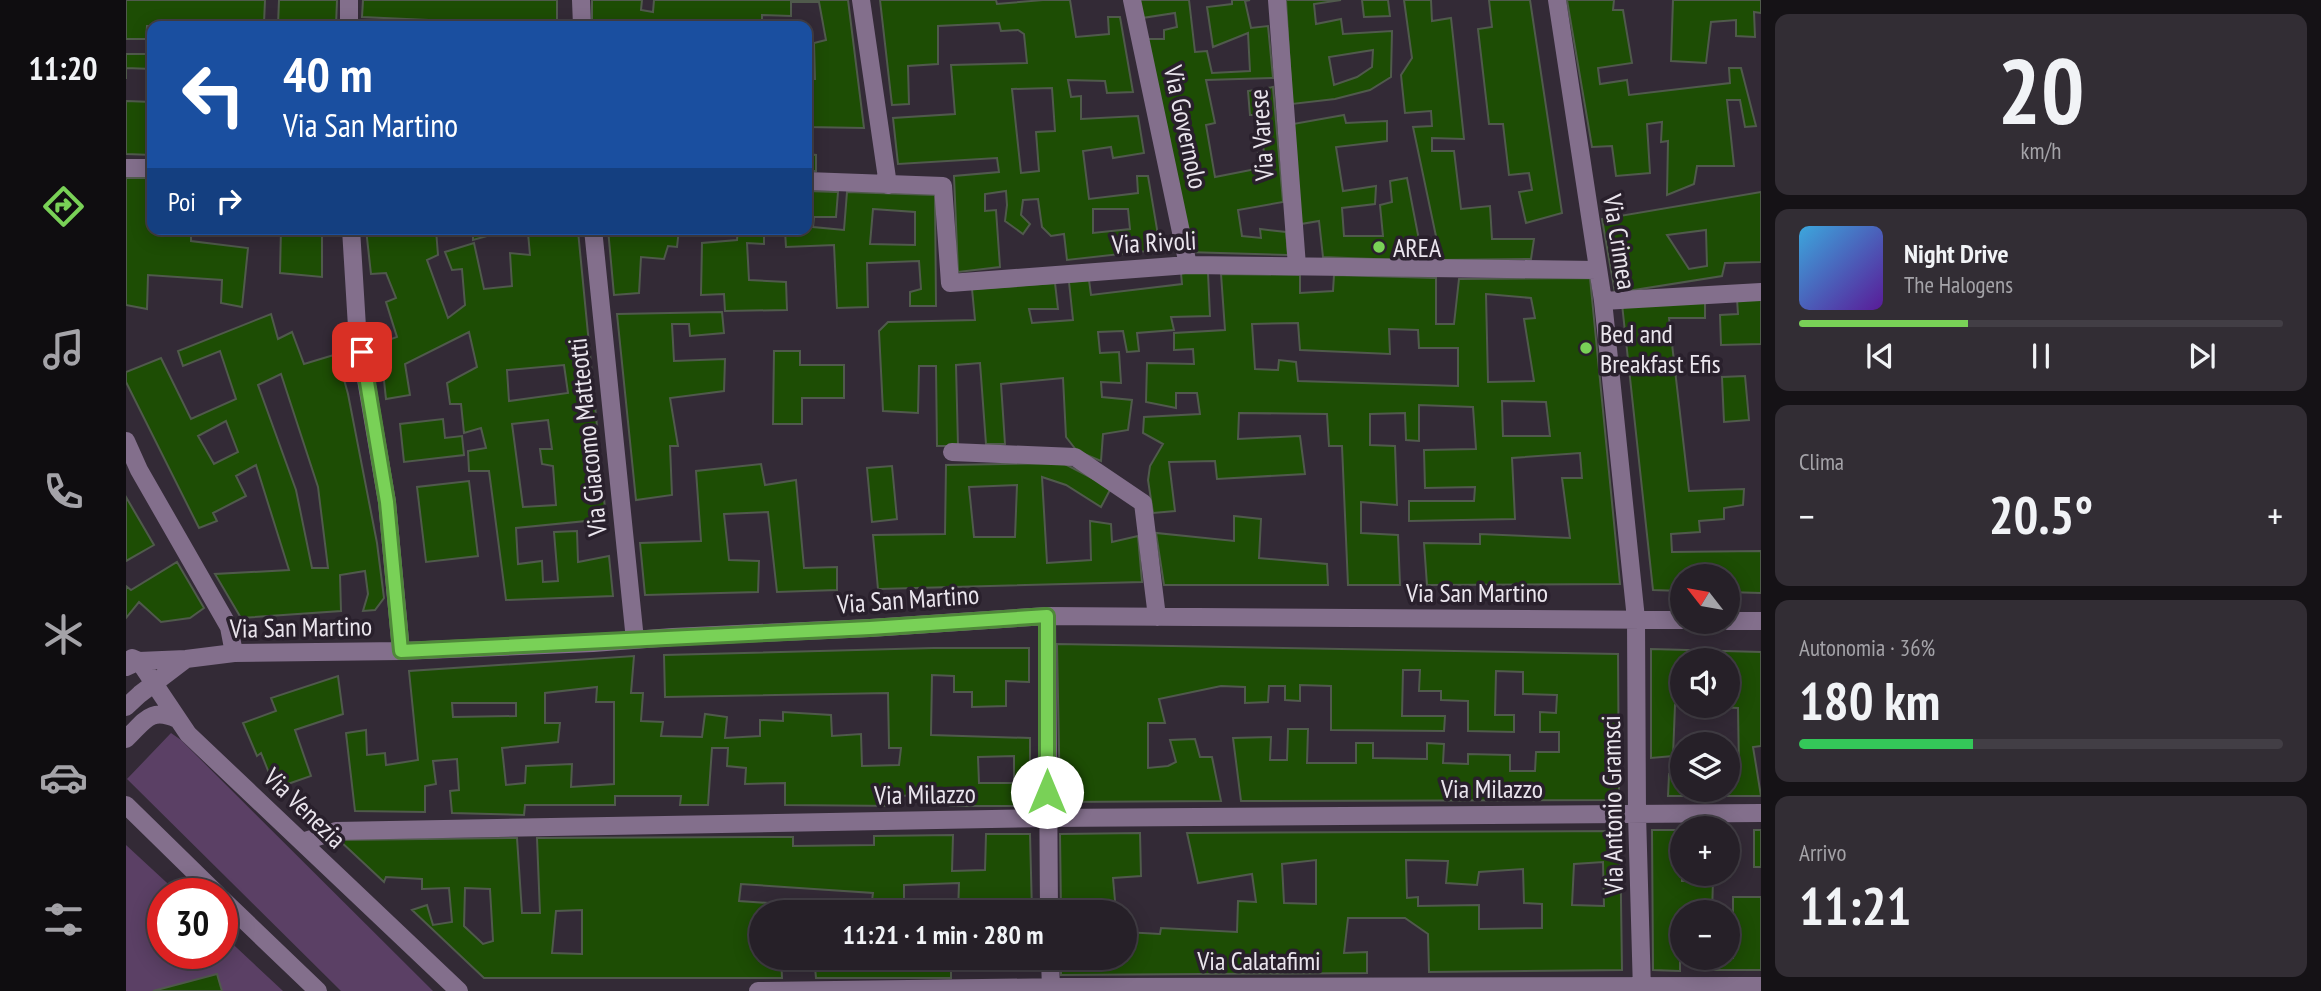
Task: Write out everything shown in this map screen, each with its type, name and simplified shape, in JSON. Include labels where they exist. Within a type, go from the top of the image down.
[{"type":"street","points":[[349,0],[349,21]]},
{"type":"street","points":[[580,0],[582,21]]},
{"type":"street","points":[[861,0],[888,185]]},
{"type":"street","name":"Via Governolo","points":[[1132,0],[1188,265]]},
{"type":"street","name":"Via Varese","points":[[1277,0],[1297,266]]},
{"type":"street","name":"Via Crimea","points":[[1557,0],[1603,301],[1636,619]]},
{"type":"street","points":[[126,169],[147,169]]},
{"type":"street","name":"Via Rivoli","points":[[812,181],[943,186],[950,283],[1188,265],[1597,270]]},
{"type":"street","points":[[351,235],[358,327],[387,502],[401,651]]},
{"type":"street","name":"Via Giacomo Matteotti","points":[[594,235],[635,640]]},
{"type":"street","points":[[1603,301],[1761,292]]},
{"type":"street","points":[[126,441],[139,470],[229,627],[234,653]]},
{"type":"street","points":[[952,452],[1075,457],[1143,503],[1157,617]]},
{"type":"street","points":[[1047,616],[1049,900]]},
{"type":"street","name":"Via San Martino","points":[[130,661],[186,659],[234,653],[401,651],[635,640],[1047,616],[1670,620]]},
{"type":"street","name":"Via Antonio Gramsci","points":[[1636,619],[1637,814],[1642,989]]},
{"type":"street","points":[[1740,621],[1761,621]]},
{"type":"street","points":[[126,707],[186,659]]},
{"type":"street","name":"Via Venezia","points":[[130,661],[147,688],[188,734],[459,991]]},
{"type":"street","points":[[126,739],[151,715],[163,713],[177,719]]},
{"type":"street","points":[[126,805],[201,878]]},
{"type":"street","name":"Via Milazzo","points":[[302,842],[336,831],[1047,818],[1761,813]]},
{"type":"street","points":[[238,914],[318,991]]},
{"type":"street","points":[[1050,970],[1051,989]]},
{"type":"street","name":"Via Calatafimi","points":[[758,991],[1642,989],[1761,986]]},
{"type":"shaded area","points":[[171,733],[433,991],[341,991],[238,889],[238,878],[227,878],[127,779]]},
{"type":"shaded area","points":[[126,845],[162,878],[147,878],[147,969],[238,969],[238,949],[283,991],[126,991]]},
{"type":"building","points":[[126,0],[265,0],[264,21],[147,21],[146,39],[126,39]]},
{"type":"building","points":[[279,0],[337,0],[336,21],[278,21]]},
{"type":"building","points":[[363,0],[557,0],[557,21],[428,21],[362,17]]},
{"type":"building","points":[[592,0],[642,0],[641,10],[653,12],[654,0],[848,0],[864,128],[812,127],[814,43],[826,40],[819,2],[791,2],[791,16],[762,15],[762,21],[592,21]]},
{"type":"building","points":[[880,0],[996,0],[997,4],[1070,0],[1076,37],[1109,34],[1108,17],[1120,17],[1133,92],[1107,93],[1105,81],[1068,80],[1071,97],[1081,96],[1081,119],[1138,116],[1144,153],[1113,158],[1111,147],[1083,151],[1089,199],[1138,193],[1137,176],[1148,176],[1158,235],[1156,250],[1067,260],[1064,234],[1051,236],[1042,227],[1038,199],[1023,200],[1021,215],[1030,224],[1023,234],[1005,221],[1006,191],[985,194],[985,211],[996,210],[1000,267],[958,272],[954,176],[999,172],[997,158],[898,164],[893,118],[955,114],[951,65],[1027,63],[1024,34],[1018,30],[1001,31],[999,23],[938,26],[938,64],[908,66],[909,104],[892,105]],"holes":[[[1052,88],[1055,131],[1036,132],[1039,171],[1021,173],[1012,89]],[[1093,209],[1128,209],[1130,229],[1093,233]]]},
{"type":"building","points":[[1138,0],[1189,0],[1195,52],[1207,51],[1212,73],[1250,71],[1248,33],[1213,47],[1207,7],[1232,4],[1232,0],[1250,0],[1245,1],[1251,28],[1268,26],[1273,78],[1206,80],[1215,123],[1206,125],[1215,177],[1261,168],[1258,153],[1264,152],[1258,115],[1250,115],[1248,91],[1273,87],[1283,202],[1238,210],[1242,236],[1261,238],[1260,229],[1286,232],[1288,255],[1186,252],[1146,39],[1164,39],[1164,30],[1177,27],[1175,13],[1142,18]]},
{"type":"building","points":[[1286,0],[1341,0],[1314,4],[1316,24],[1341,19],[1343,34],[1392,31],[1391,77],[1370,90],[1335,99],[1292,104]],"holes":[[[1373,50],[1372,67],[1357,77],[1334,85],[1329,57]]]},
{"type":"building","points":[[1362,0],[1388,0],[1390,16],[1364,17]]},
{"type":"building","points":[[1404,0],[1431,0],[1432,21],[1451,18],[1464,139],[1432,138],[1432,151],[1454,151],[1461,209],[1490,206],[1492,239],[1534,239],[1531,259],[1441,260],[1413,127],[1432,126],[1431,111],[1405,113],[1401,75],[1412,58]]},
{"type":"building","points":[[1489,0],[1530,0],[1562,213],[1526,223],[1519,192],[1532,190],[1529,173],[1509,175],[1503,124],[1489,124],[1478,29],[1492,27]]},
{"type":"building","points":[[1567,0],[1614,0],[1613,10],[1623,10],[1632,63],[1598,68],[1600,84],[1627,80],[1629,95],[1730,83],[1729,68],[1741,68],[1756,126],[1745,127],[1740,100],[1727,100],[1734,166],[1697,166],[1694,184],[1667,195],[1668,141],[1661,142],[1662,122],[1647,124],[1650,173],[1616,176],[1612,146],[1592,147]]},
{"type":"building","points":[[1673,0],[1761,0],[1761,13],[1754,12],[1755,37],[1736,36],[1736,20],[1711,22],[1706,63],[1671,61]]},
{"type":"building","points":[[126,54],[147,54],[147,69],[126,68]]},
{"type":"building","points":[[126,101],[147,102],[147,155],[126,154]]},
{"type":"building","points":[[1344,115],[1346,123],[1387,121],[1387,141],[1336,147],[1343,191],[1376,186],[1375,204],[1342,208],[1344,236],[1383,236],[1380,205],[1392,202],[1390,181],[1407,178],[1420,245],[1398,247],[1399,260],[1323,257],[1319,221],[1301,224],[1293,124]]},
{"type":"building","points":[[812,155],[816,155],[816,171],[812,171]]},
{"type":"building","points":[[126,178],[147,178],[147,235],[191,235],[191,241],[248,248],[242,307],[221,303],[222,280],[148,275],[147,309],[126,305]]},
{"type":"building","points":[[812,191],[838,192],[836,217],[814,217],[813,227],[844,230],[847,192],[935,195],[936,306],[910,306],[910,292],[921,289],[919,261],[867,263],[868,307],[837,308],[834,245],[786,247],[785,235],[812,235]],"holes":[[[873,209],[915,212],[915,245],[870,244]]]},
{"type":"building","points":[[1761,192],[1761,262],[1725,263],[1722,276],[1615,293],[1602,219]],"holes":[[[1706,230],[1707,266],[1689,269],[1667,235]]]},
{"type":"building","points":[[281,235],[322,235],[322,277],[280,273]]},
{"type":"building","points":[[367,235],[436,235],[438,255],[427,260],[448,318],[465,305],[462,269],[452,270],[445,252],[474,243],[484,289],[512,286],[510,253],[530,255],[528,235],[578,235],[606,519],[516,528],[518,564],[542,561],[543,582],[558,581],[554,532],[577,531],[578,562],[609,556],[613,596],[506,600],[489,471],[469,471],[468,451],[486,448],[481,428],[464,433],[461,404],[450,404],[447,383],[477,367],[469,332],[405,364],[410,395],[386,399],[380,343],[397,337],[386,302],[396,298],[386,273],[371,274]],"holes":[[[564,365],[568,393],[509,401],[507,370]],[[548,420],[552,449],[540,449],[542,464],[553,466],[556,505],[523,507],[512,424]]]},
{"type":"building","points":[[473,235],[491,235],[473,240]]},
{"type":"building","points":[[609,235],[678,235],[677,247],[668,246],[664,259],[641,257],[639,293],[614,295]]},
{"type":"building","points":[[737,235],[764,235],[764,244],[747,243],[749,280],[786,282],[787,310],[725,311],[724,294],[701,295],[702,243],[737,240]]},
{"type":"building","points":[[1181,273],[1208,273],[1210,316],[1171,317],[1174,330],[1137,333],[1139,351],[1127,352],[1123,331],[1098,332],[1100,353],[1119,352],[1121,383],[1101,382],[1102,397],[1132,400],[1128,430],[1103,434],[1101,461],[1077,451],[1066,437],[1063,378],[1001,384],[1005,444],[986,444],[980,363],[956,365],[958,446],[937,446],[936,366],[919,366],[918,413],[883,411],[879,331],[888,322],[975,320],[972,289],[1055,283],[1058,309],[1029,309],[1032,323],[1073,320],[1069,282],[1089,280],[1091,295],[1182,284]]},
{"type":"building","points":[[1221,274],[1300,275],[1300,293],[1333,291],[1334,275],[1436,278],[1436,324],[1454,324],[1459,279],[1590,278],[1620,584],[1427,585],[1424,543],[1480,544],[1480,534],[1570,538],[1562,478],[1582,478],[1580,453],[1512,458],[1515,519],[1409,521],[1409,501],[1474,501],[1475,487],[1425,488],[1424,450],[1476,449],[1473,407],[1419,405],[1419,441],[1406,440],[1405,413],[1370,414],[1370,445],[1395,446],[1397,505],[1361,502],[1361,533],[1398,535],[1400,585],[1348,585],[1342,446],[1329,446],[1327,414],[1239,413],[1238,439],[1300,436],[1305,474],[1217,479],[1215,461],[1169,462],[1175,511],[1153,513],[1148,480],[1150,466],[1163,444],[1143,433],[1144,417],[1200,414],[1197,393],[1176,393],[1176,408],[1146,402],[1147,363],[1194,364],[1193,349],[1174,350],[1174,333],[1225,330]],"holes":[[[1486,294],[1531,298],[1535,318],[1524,319],[1534,381],[1488,382]],[[1298,323],[1300,350],[1390,354],[1389,329],[1418,330],[1419,348],[1458,348],[1458,386],[1298,381],[1296,362],[1279,360],[1278,370],[1255,369],[1252,324]],[[1502,401],[1546,402],[1550,436],[1503,436]]]},
{"type":"building","points":[[1761,298],[1761,344],[1721,345],[1720,315],[1738,314],[1737,299]]},
{"type":"building","points":[[1705,300],[1705,318],[1669,318],[1689,491],[1744,489],[1743,505],[1724,508],[1724,519],[1699,521],[1700,532],[1671,534],[1672,552],[1761,551],[1761,593],[1740,592],[1740,564],[1670,564],[1670,591],[1653,590],[1622,304]]},
{"type":"building","points":[[722,312],[724,333],[690,336],[689,324],[672,324],[674,361],[725,359],[724,391],[670,398],[678,446],[670,446],[672,495],[636,500],[617,314]]},
{"type":"building","points":[[271,314],[278,339],[292,332],[304,364],[337,354],[348,394],[377,543],[384,598],[375,610],[363,611],[368,594],[365,571],[340,575],[341,611],[241,618],[215,574],[289,570],[256,465],[236,476],[246,496],[213,513],[217,521],[199,528],[126,382],[126,372],[161,358],[191,419],[236,399],[220,351],[183,366],[178,351]],"holes":[[[281,374],[318,487],[328,568],[312,568],[296,490],[258,385]],[[226,421],[238,452],[214,464],[198,436]]]},
{"type":"building","points":[[774,351],[800,351],[800,365],[844,365],[844,398],[802,398],[802,424],[773,424]]},
{"type":"building","points":[[1745,376],[1749,420],[1724,422],[1722,377]]},
{"type":"building","points":[[443,419],[445,438],[462,436],[464,455],[404,462],[400,424]]},
{"type":"building","points":[[1063,463],[1111,488],[1101,507],[1066,485],[1042,477],[1047,563],[1091,560],[1090,521],[1111,524],[1112,542],[1138,536],[1142,582],[878,589],[873,535],[945,534],[946,465]],"holes":[[[1017,485],[1015,537],[974,537],[969,487]]]},
{"type":"building","points":[[761,464],[765,485],[796,480],[804,568],[837,567],[837,590],[777,592],[768,512],[724,514],[729,560],[759,561],[758,592],[645,595],[640,543],[701,541],[696,471]]},
{"type":"building","points":[[892,466],[897,519],[872,522],[867,468]]},
{"type":"building","points":[[469,481],[478,556],[426,562],[417,487]]},
{"type":"building","points":[[126,497],[154,545],[126,561]]},
{"type":"building","points":[[1234,516],[1261,519],[1259,558],[1327,564],[1328,585],[1164,585],[1156,533],[1234,541]]},
{"type":"building","points":[[177,562],[204,608],[190,618],[161,622],[139,602],[126,618],[126,586],[131,590]]},
{"type":"building","points":[[1057,644],[1618,654],[1619,800],[1241,801],[1233,738],[1271,737],[1270,760],[1287,760],[1288,729],[1308,729],[1307,763],[1356,763],[1356,743],[1373,743],[1373,758],[1427,759],[1427,743],[1444,744],[1443,763],[1468,764],[1468,754],[1510,755],[1510,771],[1535,771],[1536,752],[1559,752],[1559,732],[1540,732],[1540,712],[1556,713],[1557,695],[1523,694],[1523,672],[1496,671],[1495,715],[1514,715],[1514,732],[1468,731],[1468,701],[1441,700],[1441,691],[1419,691],[1420,670],[1403,670],[1402,716],[1445,716],[1444,731],[1331,730],[1331,686],[1300,685],[1300,701],[1285,700],[1285,686],[1269,686],[1268,702],[1245,703],[1245,687],[1221,686],[1159,699],[1165,723],[1148,723],[1148,768],[1168,766],[1176,762],[1170,740],[1195,739],[1200,757],[1212,757],[1221,801],[1060,802]]},
{"type":"building","points":[[1029,648],[1029,682],[1006,681],[1006,706],[972,707],[972,692],[954,692],[954,676],[932,675],[931,735],[1030,738],[1030,806],[950,806],[951,793],[900,796],[899,806],[785,805],[785,783],[745,784],[746,768],[727,766],[728,748],[712,748],[708,805],[680,805],[681,796],[615,796],[615,805],[525,805],[524,815],[452,813],[450,791],[459,790],[457,759],[433,761],[436,784],[425,786],[425,812],[355,811],[346,733],[366,730],[367,755],[385,753],[386,765],[418,760],[409,671],[634,656],[631,693],[643,693],[641,721],[663,722],[661,736],[702,737],[705,714],[727,717],[725,738],[760,736],[760,720],[783,721],[783,712],[831,715],[832,736],[861,734],[862,766],[899,765],[901,748],[889,748],[888,693],[665,697],[664,655]],"holes":[[[597,687],[596,702],[614,702],[614,784],[571,787],[572,764],[526,766],[525,783],[506,785],[502,748],[558,742],[560,723],[545,723],[545,693]],[[452,703],[516,703],[516,716],[453,717]],[[1014,756],[1014,783],[979,783],[978,757]]]},
{"type":"building","points":[[1651,649],[1670,650],[1670,718],[1674,718],[1674,732],[1670,732],[1670,756],[1651,758]]},
{"type":"building","points":[[1740,651],[1761,652],[1761,746],[1753,747],[1761,796],[1740,796]]},
{"type":"building","points":[[338,676],[343,714],[295,730],[311,776],[282,786],[269,773],[261,753],[257,756],[243,723],[276,711],[271,698]]},
{"type":"building","points":[[1669,774],[1670,796],[1668,796]]},
{"type":"building","points":[[1652,830],[1670,830],[1670,886],[1713,886],[1712,900],[1670,900],[1670,970],[1680,971],[1653,970]]},
{"type":"building","points":[[1754,830],[1761,830],[1761,867],[1754,867]]},
{"type":"building","points":[[1620,831],[1622,970],[1429,972],[1428,934],[1405,918],[1348,918],[1344,953],[1367,952],[1367,973],[1061,975],[1061,970],[1137,970],[1137,933],[1160,934],[1161,928],[1237,932],[1238,901],[1256,902],[1252,874],[1198,883],[1187,833]],"holes":[[[1316,860],[1316,904],[1284,903],[1282,864]],[[1406,860],[1448,861],[1446,883],[1477,885],[1479,872],[1523,869],[1524,903],[1542,904],[1542,928],[1479,929],[1479,905],[1418,906],[1418,897],[1407,898]],[[1603,862],[1604,906],[1572,905],[1574,864]]]},
{"type":"building","points":[[1140,833],[1141,876],[1113,878],[1115,900],[1061,900],[1060,834]]},
{"type":"building","points":[[986,834],[1030,834],[1032,900],[958,900],[959,883],[904,885],[904,900],[872,900],[873,893],[741,884],[739,901],[749,902],[749,970],[782,970],[782,978],[484,978],[412,910],[427,905],[433,925],[452,922],[449,888],[422,889],[422,879],[386,877],[384,882],[339,840],[517,838],[522,913],[540,913],[537,838],[793,837],[793,846],[874,845],[874,836],[953,835],[952,871],[985,870]],"holes":[[[465,888],[490,889],[493,941],[483,944],[464,926]],[[582,910],[582,954],[552,953],[556,911]]]},
{"type":"building","points":[[1733,897],[1761,897],[1761,970],[1740,970],[1740,900],[1733,900]]},
{"type":"building","points":[[815,970],[951,970],[951,978],[816,978]]},
{"type":"building","points":[[217,974],[222,991],[153,991]]},
{"type":"place","name":"AREA","points":[[1379,247]]},
{"type":"place","name":"Bed and Breakfast Efis","points":[[1586,348]]},
{"type":"route","points":[[362,352],[387,502],[401,651],[870,628],[1047,616],[1047,792]]}]
